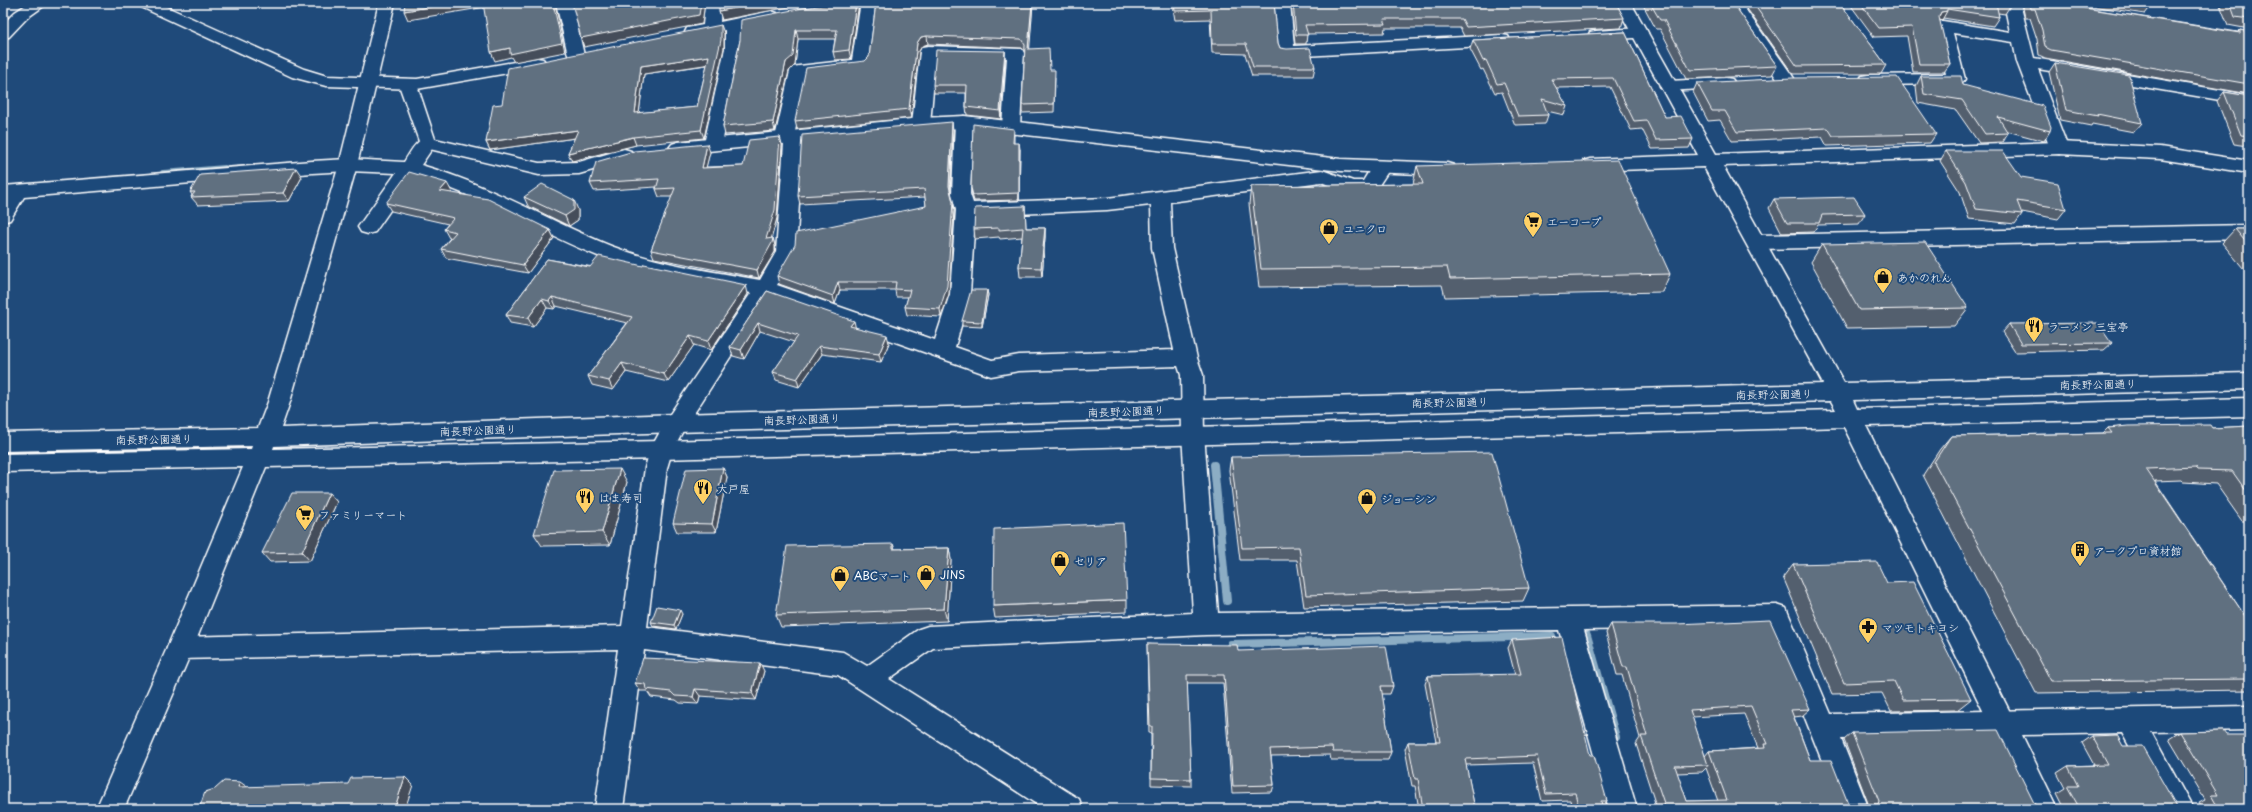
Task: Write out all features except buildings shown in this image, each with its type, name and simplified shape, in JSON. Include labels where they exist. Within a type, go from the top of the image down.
[{"type":"street","points":[[3,33],[21,15],[40,3]]},
{"type":"street","points":[[145,3],[298,73],[326,81],[408,85],[491,73],[570,56],[564,3]]},
{"type":"street","points":[[110,809],[180,648],[263,447],[279,402],[348,165],[367,82],[388,3]]},
{"type":"street","points":[[711,29],[713,3]]},
{"type":"street","points":[[812,9],[865,3]]},
{"type":"street","points":[[609,809],[656,468],[661,450],[676,423],[765,288],[786,252],[789,138],[799,71],[860,64],[869,3]]},
{"type":"street","points":[[1282,3],[1286,52],[1514,40]]},
{"type":"street","points":[[1623,3],[1838,392],[2044,809]]},
{"type":"street","points":[[1733,3],[1787,81]]},
{"type":"street","points":[[2012,3],[2018,38],[2059,148]]},
{"type":"street","points":[[681,34],[784,14]]},
{"type":"street","points":[[713,144],[733,48],[734,23]]},
{"type":"street","points":[[1849,80],[1891,73],[1956,79],[1943,26],[2018,38]]},
{"type":"street","points":[[1577,37],[1640,33]]},
{"type":"street","points":[[921,124],[928,52],[1016,53],[1011,126]]},
{"type":"street","points":[[2026,62],[2249,100]]},
{"type":"street","points":[[1669,86],[1740,83]]},
{"type":"street","points":[[408,85],[426,143]]},
{"type":"street","points":[[426,143],[539,169],[579,168],[651,150],[789,138],[921,124],[964,122],[1011,126],[1334,164],[1465,169]]},
{"type":"street","points":[[943,350],[960,294],[966,210],[961,194],[964,122]]},
{"type":"street","points":[[368,226],[426,143]]},
{"type":"street","points":[[1576,165],[2059,148],[2160,153],[2249,167]]},
{"type":"street","points":[[3,215],[11,191],[348,165],[408,168],[470,188],[605,251],[672,271],[765,288],[991,368],[1019,364],[1186,358]]},
{"type":"street","points":[[966,210],[1107,204],[1322,176],[1351,187],[1368,187],[1382,167]]},
{"type":"street","points":[[1160,198],[1162,248],[1186,358],[1192,376],[1193,434],[1206,624]]},
{"type":"street","points":[[1756,242],[2249,232]]},
{"type":"street","name":"南長野公園通り","points":[[3,463],[676,423],[2249,381]]},
{"type":"street","name":"南長野公園通り","points":[[3,442],[263,447],[661,450],[1193,434],[1850,419],[2249,407]]},
{"type":"street","points":[[868,680],[928,637],[1206,624],[1777,616],[1856,809]]},
{"type":"street","points":[[1569,620],[1622,809]]},
{"type":"street","points":[[180,648],[633,637],[843,664],[1069,809]]},
{"type":"street","points":[[1823,727],[2249,718]]},
{"type":"street","points":[[2130,721],[2179,809]]},
{"type":"waterway","points":[[163,173],[225,168]]},
{"type":"waterway","points":[[1214,465],[1227,601]]},
{"type":"waterway","points":[[1587,635],[1616,737]]},
{"type":"waterway","points":[[1231,644],[1552,636]]},
{"type":"place","name":"エーコープ","points":[[1533,238]]},
{"type":"place","name":"ユニクロ","points":[[1329,245]]},
{"type":"place","name":"あかのれん","points":[[1883,294]]},
{"type":"place","name":"ラーメン 三宝亭","points":[[2034,343]]},
{"type":"place","name":"大戸屋","points":[[703,505]]},
{"type":"place","name":"はま寿司","points":[[585,514]]},
{"type":"place","name":"ジョーシン","points":[[1367,515]]},
{"type":"place","name":"ファミリーマート","points":[[305,531]]},
{"type":"place","name":"アークプロ資材館","points":[[2080,567]]},
{"type":"place","name":"セリア","points":[[1060,577]]},
{"type":"place","name":"JINS","points":[[926,591]]},
{"type":"place","name":"ABCマート","points":[[840,592]]},
{"type":"place","name":"マツモトキヨシ","points":[[1868,644]]}]
